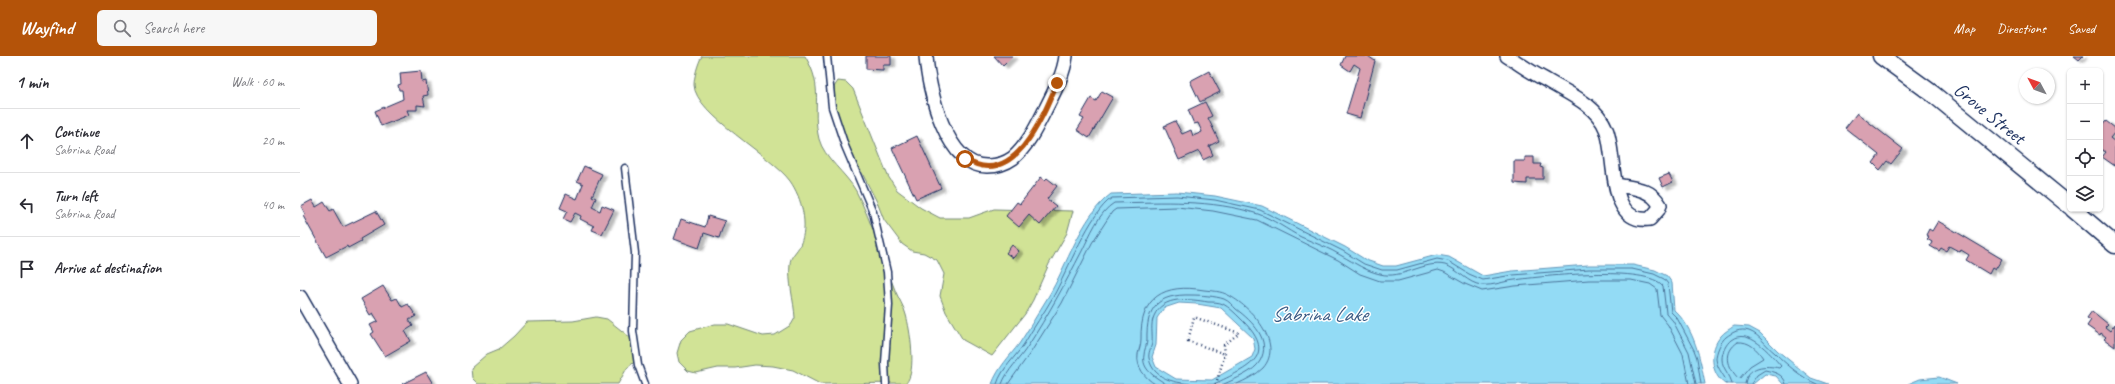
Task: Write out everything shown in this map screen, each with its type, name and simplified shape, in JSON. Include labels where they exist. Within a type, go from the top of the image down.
[{"type":"street","points":[[926,56],[933,92],[945,132],[955,148],[965,159],[984,167],[998,165],[1012,159],[1027,142],[1050,100],[1066,56]]},
{"type":"street","points":[[1507,56],[1582,101],[1596,113],[1607,129],[1616,185]]},
{"type":"street","name":"Grove Street","points":[[1881,56],[1954,111],[2067,204]]},
{"type":"street","points":[[2076,212],[2115,245]]},
{"type":"street","points":[[300,297],[350,384]]},
{"type":"lane","points":[[827,56],[832,107],[845,146],[873,212],[888,272],[889,305],[884,364],[886,384]]},
{"type":"lane","points":[[625,168],[635,253],[633,330],[638,365],[645,384]]},
{"type":"path","points":[[1216,384],[1225,354],[1224,345],[1239,333],[1194,317],[1188,341],[1225,354]]},
{"type":"green space","points":[[702,56],[805,56],[811,68],[816,88],[816,117],[819,139],[825,153],[852,184],[856,191],[877,240],[908,321],[912,360],[911,370],[906,383],[820,384],[793,370],[773,366],[755,365],[735,368],[718,368],[696,373],[688,371],[679,362],[677,353],[681,340],[690,331],[715,324],[728,324],[763,336],[775,335],[791,325],[795,318],[790,278],[790,261],[800,245],[804,229],[801,204],[790,181],[768,160],[720,122],[707,109],[698,96],[694,82],[696,70]]},
{"type":"green space","points":[[838,81],[846,82],[853,89],[888,176],[897,190],[921,208],[940,218],[969,218],[994,209],[1073,211],[1067,233],[1049,264],[1033,300],[1025,314],[992,356],[963,340],[946,312],[940,296],[944,274],[937,260],[924,253],[912,251],[902,244],[884,220],[877,202],[836,123],[834,87]]},
{"type":"green space","points":[[596,317],[607,319],[631,338],[638,359],[627,368],[618,384],[478,384],[472,378],[471,368],[487,354],[499,349],[527,322],[573,321]]},
{"type":"water","name":"Sabrina Lake","points":[[1177,192],[1215,196],[1262,206],[1345,247],[1366,260],[1383,266],[1396,266],[1437,255],[1449,257],[1483,276],[1512,271],[1588,265],[1633,265],[1655,270],[1667,276],[1672,283],[1674,310],[1687,326],[1692,335],[1699,355],[1705,384],[992,384],[994,378],[1019,344],[1048,297],[1075,242],[1091,215],[1100,203],[1111,194]],"holes":[[[1179,303],[1221,308],[1253,338],[1255,349],[1252,357],[1212,380],[1176,379],[1156,367],[1152,357],[1156,345],[1157,318],[1164,308]]]},
{"type":"water","points":[[1734,326],[1749,327],[1760,333],[1778,351],[1811,378],[1828,384],[1783,384],[1776,376],[1765,374],[1753,384],[1725,384],[1716,374],[1713,354],[1717,341],[1725,332]]},
{"type":"water","points":[[1939,377],[1957,384],[1908,384],[1920,379]]},
{"type":"building","points":[[866,56],[891,56],[891,65],[883,65],[883,70],[866,69]]},
{"type":"building","points":[[994,56],[1013,56],[1003,66]]},
{"type":"building","points":[[1345,56],[1368,56],[1375,61],[1360,118],[1346,114],[1360,68],[1354,64],[1350,71],[1341,65]]},
{"type":"building","points":[[2074,56],[2083,56],[2079,60]]},
{"type":"building","points":[[421,71],[422,82],[426,81],[428,95],[423,96],[425,106],[417,105],[417,110],[407,110],[409,115],[381,126],[375,111],[403,99],[402,90],[399,90],[398,85],[401,84],[400,73]]},
{"type":"building","points":[[1209,71],[1220,92],[1200,102],[1190,81]]},
{"type":"building","points":[[1102,91],[1113,97],[1089,138],[1077,130],[1084,119],[1080,117],[1091,98],[1096,101]]},
{"type":"building","points":[[1205,102],[1212,116],[1208,118],[1219,141],[1209,146],[1213,155],[1203,160],[1199,151],[1179,160],[1164,126],[1175,121],[1182,134],[1191,130],[1193,136],[1202,132],[1198,123],[1194,124],[1188,110]]},
{"type":"building","points":[[1857,113],[1903,149],[1891,164],[1887,161],[1880,170],[1873,163],[1879,155],[1845,128]]},
{"type":"building","points":[[2106,121],[2115,128],[2115,132],[2110,138],[2115,142],[2115,166],[2103,158],[2106,152],[2103,150],[2103,124]]},
{"type":"building","points":[[917,136],[941,188],[916,199],[892,148]]},
{"type":"building","points":[[1525,157],[1534,157],[1534,164],[1541,164],[1540,167],[1543,168],[1543,179],[1527,179],[1527,184],[1514,183],[1514,161],[1525,161]]},
{"type":"building","points":[[584,166],[602,174],[592,196],[596,198],[592,207],[600,211],[602,205],[614,210],[602,234],[592,230],[594,226],[580,219],[581,216],[575,213],[570,222],[563,219],[567,211],[560,208],[566,194],[577,199],[583,184],[577,181]]},
{"type":"building","points":[[1669,174],[1673,182],[1663,187],[1659,178]]},
{"type":"building","points":[[1041,177],[1045,180],[1047,178],[1057,186],[1047,199],[1056,206],[1040,225],[1029,215],[1019,227],[1006,216],[1017,202],[1020,204]]},
{"type":"building","points":[[312,200],[316,207],[324,202],[330,211],[333,209],[343,227],[376,211],[384,225],[360,239],[361,241],[348,248],[347,246],[326,257],[303,216],[305,214],[301,206]]},
{"type":"building","points":[[708,216],[725,221],[719,238],[704,233],[699,248],[674,239],[681,219],[705,227]]},
{"type":"building","points":[[1938,221],[2002,259],[1995,270],[1992,268],[1989,274],[1966,260],[1969,255],[1961,250],[1960,252],[1949,246],[1946,251],[1941,248],[1939,251],[1930,246],[1932,242],[1927,239],[1929,237],[1926,235],[1929,229],[1932,231]]},
{"type":"building","points":[[1012,245],[1019,251],[1013,258],[1006,253]]},
{"type":"building","points":[[383,286],[392,300],[397,298],[402,307],[408,304],[416,316],[409,320],[413,326],[405,331],[411,341],[385,356],[371,334],[374,332],[370,325],[378,321],[373,313],[370,315],[361,299]]},
{"type":"building","points":[[2092,311],[2108,324],[2105,327],[2110,331],[2115,324],[2115,347],[2104,339],[2106,337],[2101,333],[2100,335],[2087,326],[2091,320],[2087,318]]},
{"type":"building","points":[[426,372],[433,384],[402,384]]},
{"type":"route","points":[[965,159],[971,163],[984,167],[1004,163],[1012,159],[1027,142],[1038,124],[1057,83]]}]
